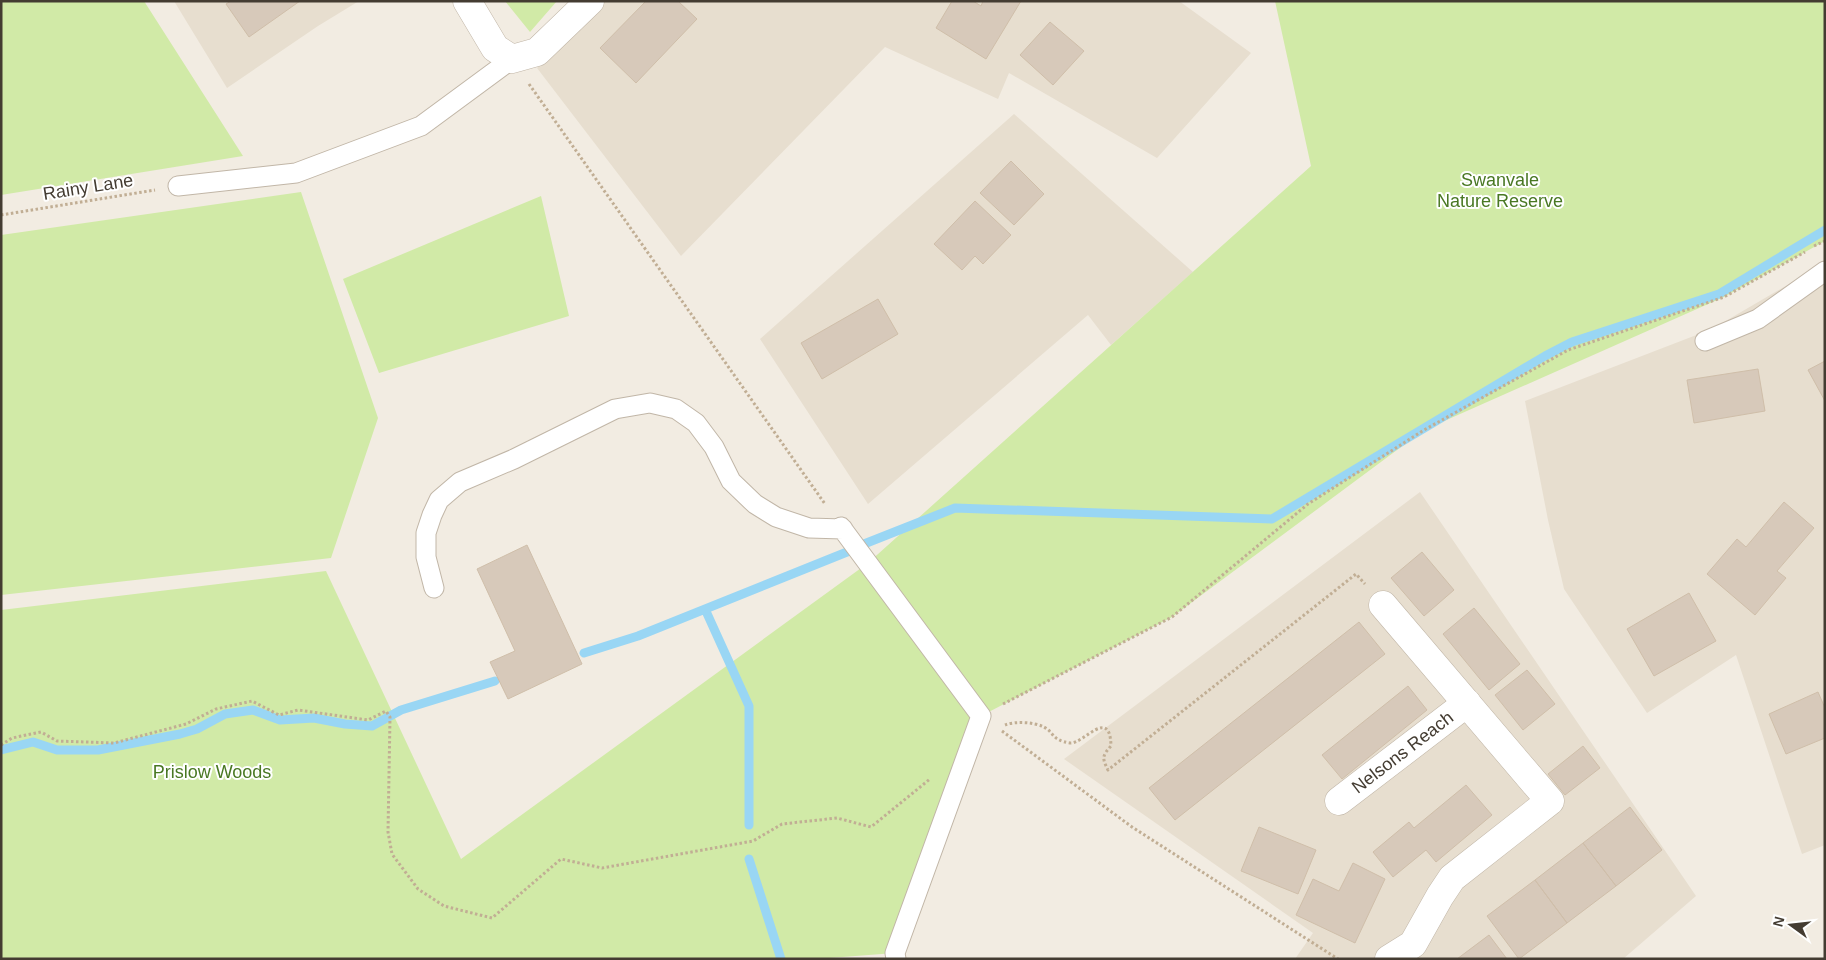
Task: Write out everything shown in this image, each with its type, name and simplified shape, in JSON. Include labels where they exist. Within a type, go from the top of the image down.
[{"type":"street","points":[[467,1],[495,48],[512,59],[537,52],[590,1]]},
{"type":"street","name":"Nelsons Reach","points":[[1384,605],[1550,801],[1452,878],[1413,944],[1389,959]]},
{"type":"street","name":"Nelsons Reach","points":[[1339,801],[1467,703]]},
{"type":"lane","points":[[178,186],[296,173],[422,126],[512,59]]},
{"type":"lane","points":[[1705,340],[1758,319],[1825,271]]},
{"type":"lane","points":[[434,588],[426,557],[426,533],[439,500],[460,482],[514,459],[615,409],[650,403],[676,410],[696,423],[714,448],[730,482],[755,504],[776,517],[809,528],[842,528],[981,716],[899,944],[896,959]]},
{"type":"path","points":[[512,59],[842,528]]},
{"type":"path","name":"Rainy Lane","points":[[1,215],[178,186]]},
{"type":"path","points":[[981,716],[1172,617],[1308,504],[1424,430],[1568,350],[1724,297],[1825,241]]},
{"type":"path","points":[[1338,959],[1132,827],[997,728],[1011,723],[1030,724],[1044,727],[1055,739],[1070,742],[1076,742],[1093,730],[1101,728],[1108,730],[1111,734],[1111,746],[1104,754],[1104,763],[1108,770],[1356,574]]},
{"type":"path","points":[[1,745],[12,738],[41,732],[57,741],[114,743],[186,724],[216,710],[252,701],[279,716],[298,710],[368,720],[386,711],[390,715],[388,832],[392,854],[418,889],[437,902],[444,906],[492,918],[561,859],[602,868],[752,841],[782,824],[837,818],[871,827],[932,777]]},
{"type":"shaded area","points":[[174,1],[359,1],[318,26],[227,88]]},
{"type":"shaded area","points":[[599,1],[1179,1],[1251,53],[1157,158],[1009,73],[998,99],[885,47],[681,256],[537,68]]},
{"type":"shaded area","points":[[1014,114],[1193,272],[1111,345],[1088,315],[868,504],[760,339]]},
{"type":"shaded area","points":[[1825,263],[1825,845],[1802,854],[1736,655],[1647,713],[1564,589],[1548,520],[1525,401],[1712,329]]},
{"type":"shaded area","points":[[1420,492],[1696,896],[1623,959],[1295,959],[1313,933],[1064,759]]},
{"type":"green space","points":[[1,1],[144,1],[243,156],[1,195]]},
{"type":"green space","points":[[505,1],[557,1],[530,32]]},
{"type":"green space","points":[[1275,1],[1825,1],[1825,241],[1724,297],[1424,430],[1172,617],[981,716],[895,953],[816,959],[1,959],[1,610],[326,571],[461,859],[868,563],[1311,166]]},
{"type":"green space","points":[[301,192],[378,418],[331,558],[1,595],[1,235]]},
{"type":"green space","points":[[541,196],[569,316],[379,373],[343,279]]},
{"type":"building","points":[[231,1],[300,1],[249,37],[226,4]]},
{"type":"building","points":[[646,1],[678,1],[697,19],[636,83],[600,48]]},
{"type":"building","points":[[952,1],[973,1],[981,6],[983,1],[1021,1],[986,59],[936,28]]},
{"type":"building","points":[[1050,22],[1084,51],[1053,85],[1020,55]]},
{"type":"building","points":[[1011,161],[1044,194],[1014,225],[980,193]]},
{"type":"building","points":[[975,201],[1011,235],[983,264],[975,256],[962,270],[934,244]]},
{"type":"building","points":[[878,299],[898,334],[822,379],[801,343]]},
{"type":"building","points":[[1825,361],[1825,401],[1808,370]]},
{"type":"building","points":[[1758,369],[1765,411],[1694,423],[1687,380]]},
{"type":"building","points":[[1784,502],[1814,528],[1777,571],[1786,578],[1755,615],[1707,574],[1737,539],[1746,547]]},
{"type":"building","points":[[527,545],[582,664],[508,699],[490,662],[515,651],[477,569]]},
{"type":"building","points":[[1422,552],[1454,590],[1424,616],[1391,578]]},
{"type":"building","points":[[1689,593],[1716,641],[1654,676],[1627,629]]},
{"type":"building","points":[[1474,608],[1520,664],[1489,690],[1443,634]]},
{"type":"building","points":[[1359,622],[1385,654],[1175,820],[1149,788]]},
{"type":"building","points":[[1527,670],[1555,704],[1523,730],[1495,695]]},
{"type":"building","points":[[1408,686],[1427,710],[1342,779],[1322,755]]},
{"type":"building","points":[[1818,692],[1825,708],[1825,738],[1786,754],[1769,714]]},
{"type":"building","points":[[1583,746],[1600,768],[1565,795],[1548,774]]},
{"type":"building","points":[[1466,785],[1492,815],[1436,862],[1426,850],[1393,877],[1373,852],[1409,822],[1414,828]]},
{"type":"building","points":[[1630,807],[1662,850],[1616,886],[1583,843]]},
{"type":"building","points":[[1259,827],[1316,850],[1298,894],[1241,871]]},
{"type":"building","points":[[1583,843],[1616,886],[1567,923],[1535,880]]},
{"type":"building","points":[[1353,863],[1385,879],[1355,943],[1296,915],[1313,879],[1339,891]]},
{"type":"building","points":[[1535,880],[1567,923],[1519,959],[1487,916]]},
{"type":"building","points":[[1489,935],[1507,959],[1457,959]]},
{"type":"waterway","points":[[864,544],[955,508],[1272,519],[1545,356],[1572,342],[1719,294],[1825,230]]},
{"type":"waterway","points":[[584,653],[638,636],[847,552]]},
{"type":"waterway","points":[[705,609],[749,706],[749,825]]},
{"type":"waterway","points":[[1,750],[33,742],[57,750],[98,750],[180,734],[197,729],[225,714],[253,710],[280,720],[314,718],[345,724],[372,726],[401,710],[495,681]]},
{"type":"waterway","points":[[749,859],[781,959]]},
{"type":"park label","name":"Swanvale Nature Reserve","points":[[1500,190]]},
{"type":"park label","name":"Prislow Woods","points":[[212,772]]}]
